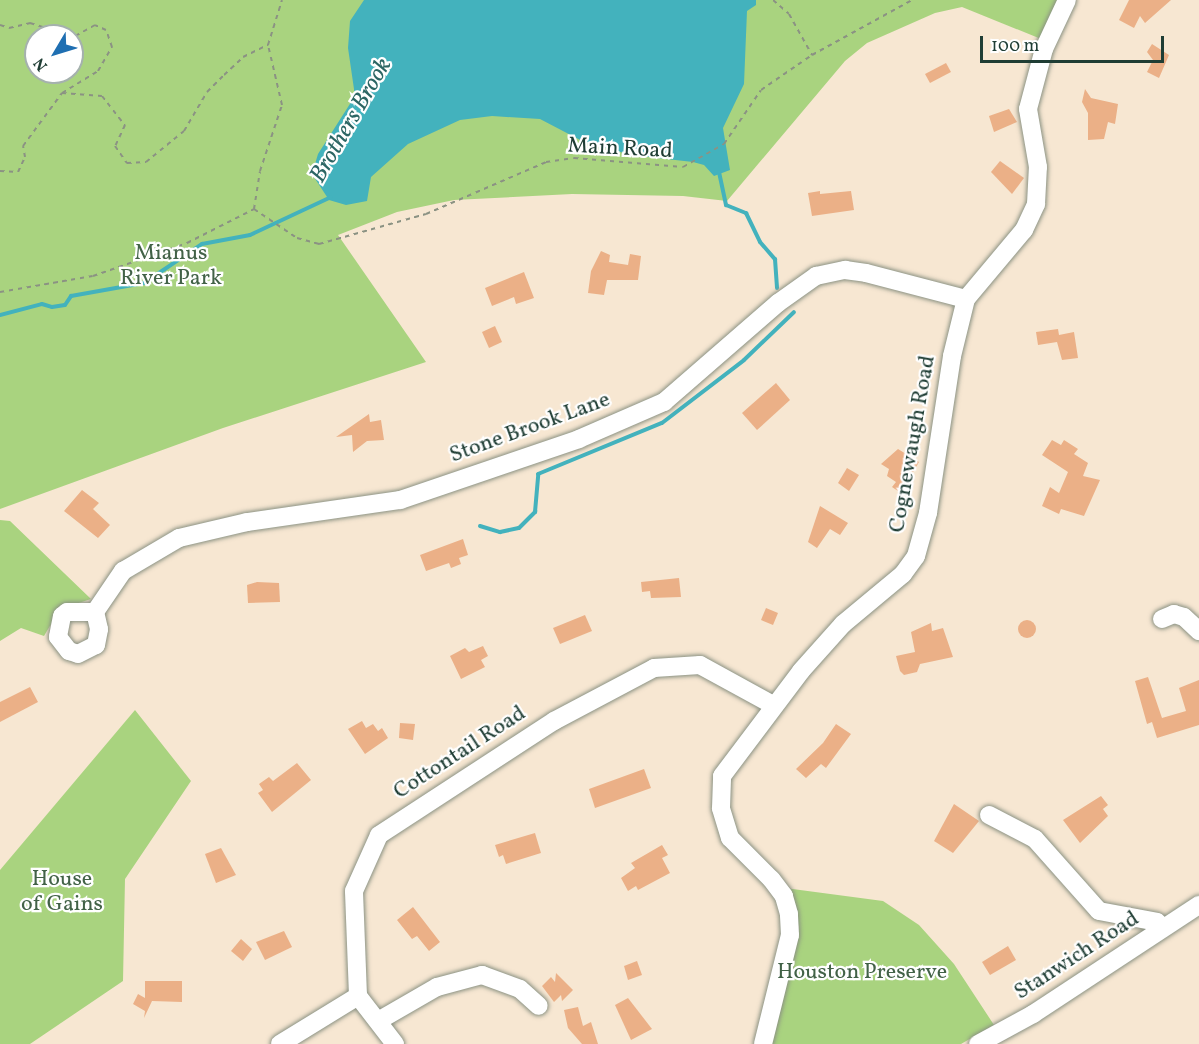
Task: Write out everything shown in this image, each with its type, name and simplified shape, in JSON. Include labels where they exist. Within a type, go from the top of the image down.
[{"type":"street","name":"Cognewaugh Road","points":[[764,1044],[790,935],[789,914],[784,896],[771,879],[730,838],[721,808],[722,776],[774,705],[843,624],[903,574],[916,556],[928,513],[952,356],[966,299],[1024,230],[1036,204],[1038,167],[1028,109],[1044,49],[1067,0]]},
{"type":"street","name":"Stone Brook Lane","points":[[95,612],[123,571],[179,538],[247,522],[400,500],[579,439],[664,402],[816,276],[844,270],[866,273],[966,299]]},
{"type":"street","points":[[1162,618],[1174,614],[1184,617],[1199,631]]},
{"type":"street","name":"Cottontail Road","points":[[358,996],[354,891],[379,835],[410,813],[554,720],[654,668],[700,665],[774,705]]},
{"type":"street","points":[[989,815],[1035,838],[1099,911],[1157,922],[1163,928]]},
{"type":"street","name":"Stanwich Road","points":[[978,1044],[1033,1014],[1199,905]]},
{"type":"street","points":[[378,1021],[437,987],[482,975],[520,989],[539,1006]]},
{"type":"street","points":[[280,1044],[358,996],[395,1044]]},
{"type":"path","points":[[0,292],[93,276],[187,243],[254,210],[260,171],[282,105],[268,45],[282,0]]},
{"type":"path","points":[[773,0],[789,14],[812,55]]},
{"type":"path","name":"Main Road","points":[[254,210],[297,238],[319,244],[426,214],[546,162],[585,158],[683,167],[724,144],[761,90],[812,55],[912,0]]},
{"type":"path","points":[[0,25],[9,28],[24,24]]},
{"type":"path","points":[[84,31],[95,25],[106,30],[112,47],[98,71],[84,80]]},
{"type":"path","points":[[62,93],[102,96],[126,125],[116,146],[127,163],[146,162],[184,131],[207,92],[224,75],[243,57],[268,45]]},
{"type":"path","points":[[0,171],[18,172],[25,157],[23,146],[62,93],[77,84]]},
{"type":"green space","name":"Mianus River Park","points":[[0,0],[1059,0],[1046,41],[962,7],[935,13],[867,43],[845,61],[727,201],[683,196],[572,194],[454,200],[397,212],[338,235],[426,362],[223,428],[0,509]]},
{"type":"green space","points":[[0,520],[10,521],[91,599],[60,609],[44,636],[21,628],[0,641]]},
{"type":"green space","name":"House of Gains","points":[[135,710],[191,781],[125,879],[123,981],[30,1044],[0,1044],[0,870]]},
{"type":"green space","name":"Houston Preserve","points":[[785,888],[883,901],[919,925],[954,964],[994,1025],[961,1044],[771,1044],[799,927]]},
{"type":"water","points":[[364,0],[756,0],[756,5],[747,11],[744,84],[723,128],[730,170],[714,176],[704,165],[693,162],[631,155],[584,142],[540,119],[492,116],[460,120],[408,144],[371,177],[367,201],[346,205],[329,200],[312,174],[318,154],[355,96],[348,48],[350,21]]},
{"type":"building","points":[[1129,0],[1171,0],[1145,23],[1140,16],[1134,28],[1119,20]]},
{"type":"building","points":[[1152,44],[1169,55],[1159,78],[1147,72],[1153,60],[1147,52]]},
{"type":"building","points":[[946,63],[951,72],[930,83],[925,74]]},
{"type":"building","points":[[1085,89],[1091,98],[1118,104],[1115,124],[1108,122],[1104,139],[1088,140],[1088,113],[1082,102]]},
{"type":"building","points":[[1009,109],[1017,122],[994,132],[989,116]]},
{"type":"building","points":[[1000,161],[1024,178],[1012,194],[991,172]]},
{"type":"building","points":[[820,191],[820,194],[851,191],[854,210],[812,216],[808,193]]},
{"type":"building","points":[[601,251],[610,255],[609,262],[628,265],[630,254],[641,256],[638,280],[607,280],[604,295],[588,293],[591,271]]},
{"type":"building","points":[[524,272],[534,298],[516,304],[514,297],[492,306],[485,288]]},
{"type":"building","points":[[495,326],[502,342],[489,348],[482,332]]},
{"type":"building","points":[[1058,329],[1059,335],[1074,332],[1078,358],[1062,360],[1057,342],[1038,345],[1036,332]]},
{"type":"building","points":[[776,383],[790,400],[757,430],[742,413]]},
{"type":"building","points":[[369,414],[370,422],[381,420],[384,440],[367,441],[353,452],[352,435],[336,437]]},
{"type":"building","points":[[1052,440],[1061,445],[1064,440],[1078,449],[1074,454],[1088,463],[1083,476],[1100,480],[1084,516],[1061,509],[1059,514],[1042,506],[1050,487],[1059,493],[1068,472],[1042,455]]},
{"type":"building","points":[[898,449],[919,462],[901,493],[892,487],[896,482],[887,476],[889,469],[881,464]]},
{"type":"building","points":[[847,468],[859,475],[849,491],[838,483]]},
{"type":"building","points":[[82,490],[99,503],[93,509],[110,525],[98,538],[64,511]]},
{"type":"building","points":[[820,506],[848,523],[840,535],[830,529],[817,548],[808,542]]},
{"type":"building","points":[[463,539],[468,555],[459,558],[461,564],[451,568],[449,563],[426,571],[420,555]]},
{"type":"building","points":[[679,578],[681,597],[651,598],[650,591],[642,592],[641,582]]},
{"type":"building","points":[[257,582],[279,583],[280,602],[248,603],[247,585]]},
{"type":"building","points":[[766,608],[778,613],[773,625],[761,620]]},
{"type":"building","points":[[585,615],[592,631],[560,644],[553,628]]},
{"type":"building","points":[[1027,620],[1033,623],[1036,629],[1033,635],[1027,638],[1021,635],[1018,629],[1021,623]]},
{"type":"building","points":[[931,623],[932,631],[943,628],[953,657],[920,664],[917,672],[904,675],[900,671],[896,656],[915,652],[911,632]]},
{"type":"building","points":[[483,646],[488,656],[481,660],[485,667],[461,679],[450,656],[465,648],[469,652]]},
{"type":"building","points":[[1148,677],[1162,718],[1186,711],[1179,688],[1199,680],[1199,725],[1157,738],[1152,722],[1147,724],[1135,681]]},
{"type":"building","points":[[30,687],[38,702],[0,722],[0,702]]},
{"type":"building","points":[[362,721],[366,728],[373,724],[378,731],[382,728],[388,738],[365,754],[348,729]]},
{"type":"building","points":[[400,723],[415,724],[413,740],[399,738]]},
{"type":"building","points":[[836,724],[851,734],[826,768],[821,764],[806,778],[796,769],[823,743]]},
{"type":"building","points":[[297,763],[311,780],[272,812],[258,793],[263,790],[259,784],[269,777],[273,781]]},
{"type":"building","points":[[644,769],[651,788],[595,808],[589,789]]},
{"type":"building","points":[[1101,796],[1108,805],[1103,809],[1108,816],[1080,843],[1063,820]]},
{"type":"building","points":[[954,804],[979,821],[953,853],[934,841]]},
{"type":"building","points":[[535,833],[541,853],[506,864],[503,855],[499,857],[495,845]]},
{"type":"building","points":[[662,845],[668,855],[662,858],[670,873],[638,890],[636,886],[628,891],[621,878],[635,868],[631,863]]},
{"type":"building","points":[[221,848],[236,875],[216,883],[205,854]]},
{"type":"building","points":[[413,907],[440,942],[429,951],[417,936],[412,939],[397,920]]},
{"type":"building","points":[[284,931],[292,947],[265,960],[256,942]]},
{"type":"building","points":[[241,939],[252,949],[243,961],[231,951]]},
{"type":"building","points":[[1008,946],[1016,960],[990,975],[982,962]]},
{"type":"building","points":[[637,961],[642,975],[628,980],[624,966]]},
{"type":"building","points":[[556,973],[573,990],[562,1001],[561,995],[554,1002],[542,986],[551,977],[555,982]]},
{"type":"building","points":[[145,981],[182,981],[182,1002],[152,1001],[144,1018],[145,1011],[133,1004],[138,994],[145,998]]},
{"type":"building","points":[[628,998],[652,1029],[631,1040],[615,1005]]},
{"type":"building","points":[[578,1007],[583,1026],[591,1022],[598,1044],[582,1044],[568,1028],[564,1010]]},
{"type":"waterway","points":[[719,172],[726,205],[746,213],[760,242],[775,259],[777,288]]},
{"type":"waterway","name":"Brothers Brook","points":[[0,315],[42,304],[52,307],[65,305],[71,296],[144,283],[202,244],[250,235],[331,197]]},
{"type":"waterway","points":[[480,526],[500,532],[519,528],[535,512],[538,474],[662,423],[744,360],[794,312]]}]
